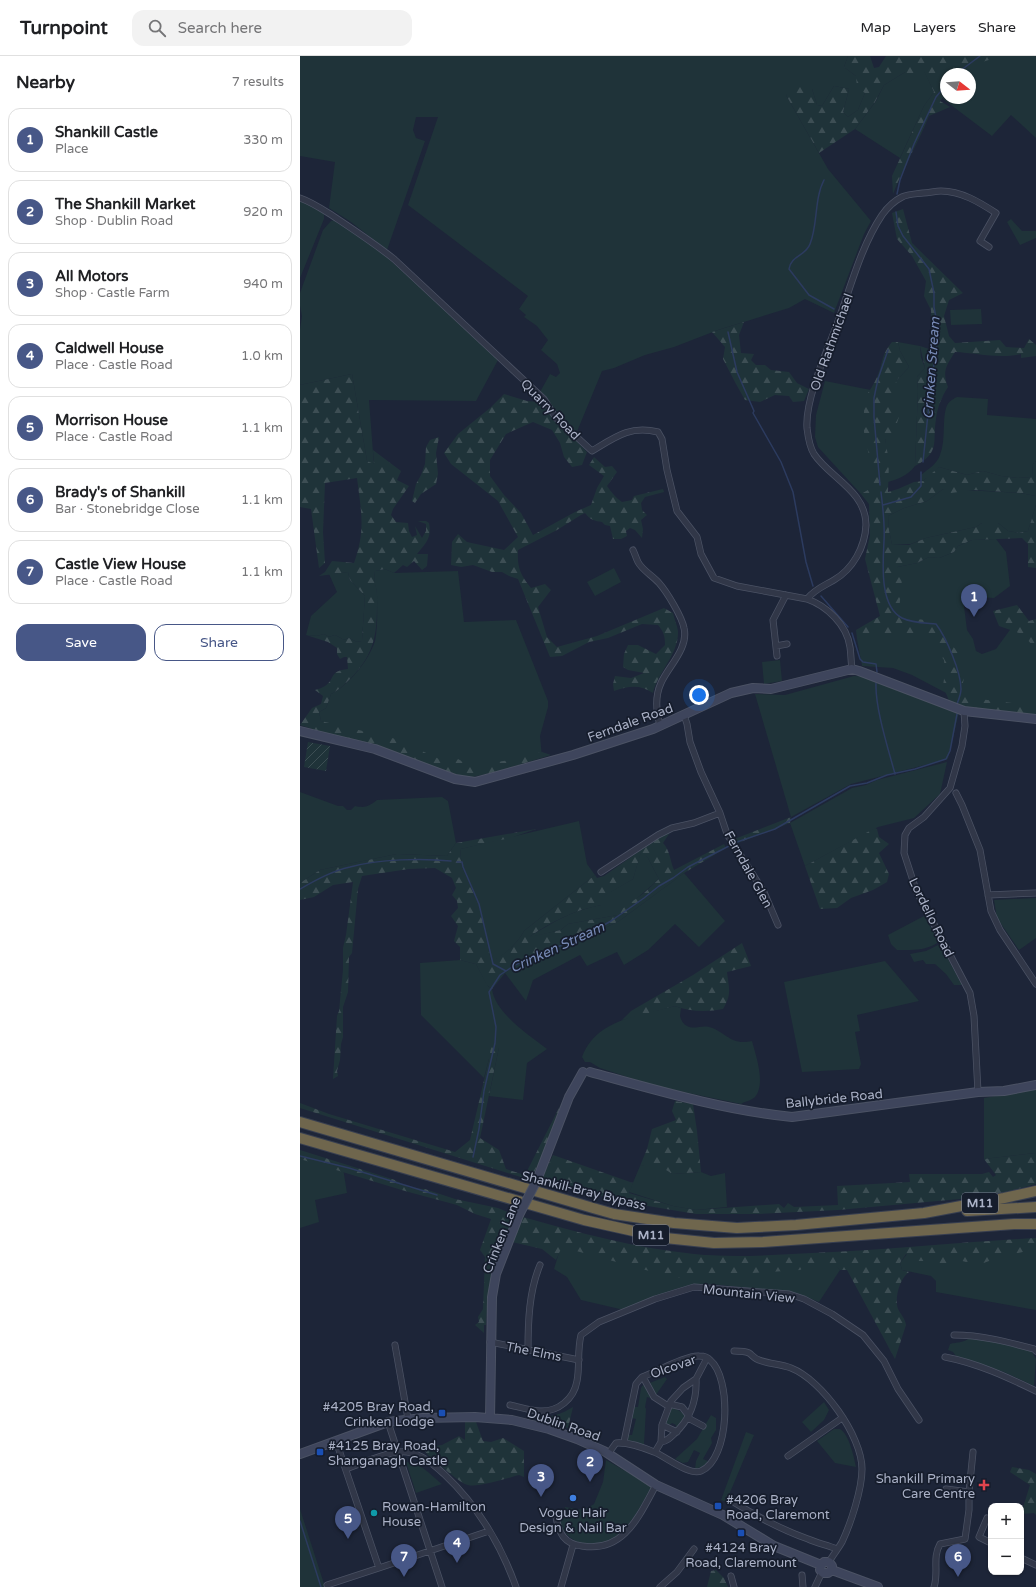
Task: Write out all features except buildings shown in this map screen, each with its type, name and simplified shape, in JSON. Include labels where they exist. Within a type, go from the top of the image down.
[{"type":"highway","name":"Shankill-Bray Bypass","points":[[300,1122],[614,1214],[656,1221],[696,1225],[744,1227],[796,1226],[924,1213],[1036,1191]]},
{"type":"highway","name":"Shankill-Bray Bypass","points":[[300,1138],[584,1220],[665,1238],[714,1243],[763,1242],[1036,1223]]},
{"type":"highway","points":[[924,1213],[1036,1207]]},
{"type":"street","name":"Old Rathmichael","points":[[808,599],[819,588],[834,581],[844,574],[853,563],[859,553],[866,525],[864,513],[852,491],[829,471],[813,452],[808,440],[807,413],[811,397],[850,289],[867,243],[875,227],[891,204],[903,197],[941,191],[963,195],[996,213],[980,241],[988,247]]},
{"type":"street","name":"Quarry Road","points":[[300,198],[323,209],[351,227],[394,259],[544,399],[556,418],[592,451],[612,437],[623,432],[646,429],[658,432],[662,439],[667,470],[678,511],[697,537],[701,554],[714,578],[737,586],[808,599],[827,608],[842,626],[850,645],[852,669]]},
{"type":"street","points":[[633,550],[638,563],[660,583],[679,613],[685,630],[682,646],[675,661],[660,684],[657,700],[657,713],[660,725]]},
{"type":"street","points":[[777,656],[773,620],[786,595]]},
{"type":"street","points":[[776,646],[787,644]]},
{"type":"street","points":[[852,669],[859,670],[964,711],[1036,719]]},
{"type":"street","name":"Ferndale Road","points":[[300,731],[375,749],[455,779],[475,782],[573,755],[653,728],[731,693],[753,688],[771,689],[852,669]]},
{"type":"street","name":"Lordello Road","points":[[964,711],[965,726],[962,746],[950,788],[924,817],[909,828],[905,834],[904,853],[916,890],[970,993],[974,1016],[978,1092]]},
{"type":"street","name":"Ferndale Glen","points":[[684,715],[690,742],[701,772],[720,813],[727,834],[764,892],[778,925]]},
{"type":"street","points":[[956,793],[980,850],[991,911],[1000,930],[1036,984]]},
{"type":"street","points":[[601,872],[658,835],[672,828],[694,823],[720,813]]},
{"type":"street","points":[[988,895],[1036,894]]},
{"type":"street","name":"Ballybride Road","points":[[587,1072],[696,1101],[770,1115],[792,1117],[978,1092],[1004,1091],[1036,1085]]},
{"type":"street","name":"Crinken Lane","points":[[490,1418],[490,1342],[492,1297],[496,1274],[519,1215],[537,1180],[569,1097],[587,1072]]},
{"type":"street","points":[[528,1350],[532,1296],[536,1274],[540,1265]]},
{"type":"street","name":"Mountain View","points":[[579,1360],[578,1347],[581,1335],[599,1322],[655,1299],[694,1287],[789,1294],[804,1299],[832,1314],[863,1335],[884,1361],[898,1389],[919,1420]]},
{"type":"street","points":[[954,1335],[968,1335],[1000,1340],[1034,1349],[1036,1351]]},
{"type":"street","name":"The Elms","points":[[490,1342],[579,1360]]},
{"type":"street","points":[[395,1344],[408,1419]]},
{"type":"street","points":[[734,1351],[745,1352],[758,1360],[791,1368],[802,1374],[816,1384],[830,1398],[852,1435],[862,1467],[858,1496],[843,1540],[837,1549],[830,1566]]},
{"type":"street","name":"Olcovar","points":[[698,1356],[707,1358],[716,1367],[723,1392],[723,1430],[718,1452],[712,1462],[696,1472],[672,1462],[655,1452],[624,1442],[636,1384],[643,1377],[693,1357],[698,1356]]},
{"type":"street","points":[[946,1357],[959,1359],[983,1367],[1036,1391]]},
{"type":"street","points":[[661,1442],[666,1441],[677,1432],[688,1417],[695,1394],[696,1379],[707,1358]]},
{"type":"street","points":[[510,1405],[540,1411],[553,1410],[562,1405],[571,1398],[577,1382],[579,1360]]},
{"type":"street","points":[[643,1377],[654,1397],[669,1405],[682,1407],[688,1417],[703,1426]]},
{"type":"street","points":[[655,1452],[661,1442],[662,1425],[669,1405],[685,1387],[696,1379]]},
{"type":"street","points":[[685,1387],[695,1394]]},
{"type":"street","name":"Dublin Road","points":[[300,1454],[388,1422],[408,1419],[453,1417],[490,1418],[512,1420],[536,1425],[577,1439],[608,1454],[656,1485],[723,1515],[774,1546],[822,1569]]},
{"type":"street","points":[[788,1456],[842,1418]]},
{"type":"street","points":[[388,1422],[442,1587]]},
{"type":"street","points":[[662,1425],[677,1432]]},
{"type":"street","points":[[336,1441],[379,1568]]},
{"type":"street","points":[[608,1454],[616,1443],[624,1442]]},
{"type":"street","points":[[346,1468],[398,1452],[412,1453],[434,1465],[466,1498],[489,1530],[510,1570],[516,1587]]},
{"type":"street","points":[[934,1587],[937,1578],[935,1563],[936,1550],[940,1544],[965,1538],[969,1510],[969,1492],[973,1452]]},
{"type":"street","points":[[556,1517],[559,1530],[573,1545],[594,1547],[610,1544],[626,1533],[637,1518],[656,1485]]},
{"type":"street","points":[[946,1488],[969,1492]]},
{"type":"street","points":[[735,1503],[773,1524],[808,1539],[837,1549]]},
{"type":"street","points":[[987,1518],[979,1537],[988,1542]]},
{"type":"street","points":[[327,1585],[431,1551],[489,1530]]},
{"type":"street","points":[[561,1587],[573,1545]]},
{"type":"street","points":[[660,1587],[677,1572],[694,1549]]},
{"type":"street","points":[[1024,1559],[1036,1565]]},
{"type":"street","points":[[815,1587],[824,1562],[878,1587]]},
{"type":"street","points":[[802,1575],[803,1587]]},
{"type":"street","points":[[731,1576],[734,1587]]},
{"type":"green space","points":[[300,56],[848,56],[844,67],[856,76],[865,93],[858,110],[848,117],[843,112],[849,89],[834,86],[822,106],[817,105],[812,89],[786,95],[828,169],[871,221],[864,234],[834,313],[805,299],[789,308],[718,330],[674,347],[645,355],[614,368],[602,371],[576,434],[540,392],[550,374],[556,377],[560,373],[557,364],[541,350],[548,340],[537,326],[524,317],[526,315],[519,309],[528,296],[408,205],[438,117],[416,117],[413,130],[416,138],[425,141],[387,250],[351,222],[329,208],[335,162],[300,156]]},
{"type":"green space","points":[[848,56],[870,56],[874,68],[879,67],[886,56],[1001,56],[966,68],[940,68],[940,104],[945,104],[950,107],[929,116],[893,194],[892,176],[924,106],[934,92],[924,71],[914,81],[905,72],[884,85],[875,102],[855,129],[819,153],[786,95],[804,82],[812,89],[817,105],[822,106],[834,86],[849,89],[843,112],[848,117],[858,110],[865,93],[857,88],[856,76],[844,67]]},
{"type":"green space","points":[[920,56],[1036,56],[1036,138],[1011,115],[992,136],[950,104],[976,104],[976,68],[940,68],[940,87]]},
{"type":"green space","points":[[924,70],[934,92],[924,106],[900,158],[855,129],[876,101],[884,85],[905,72]]},
{"type":"green space","points":[[300,201],[314,206],[324,213],[324,219],[300,278]]},
{"type":"green space","points":[[903,209],[912,243],[963,293],[949,300],[944,316],[949,336],[955,343],[1000,340],[1006,347],[1024,348],[1029,339],[1036,345],[1036,356],[1021,358],[1021,354],[996,356],[955,352],[949,361],[945,373],[948,387],[937,411],[934,446],[929,456],[915,466],[918,391],[917,377],[925,368],[920,346],[935,351],[932,341],[931,310],[924,296],[926,281],[912,256],[897,239],[892,213]]},
{"type":"green space","points":[[1011,219],[1022,231],[1036,231],[1036,238],[1020,245],[1007,222]]},
{"type":"green space","points":[[335,220],[372,244],[498,360],[476,401],[369,400],[374,465],[367,461],[352,374],[300,385],[300,329],[302,316],[300,293],[323,230],[331,221]]},
{"type":"green space","points":[[981,309],[982,324],[951,325],[950,310]]},
{"type":"green space","points":[[744,322],[739,335],[741,353],[754,354],[751,360],[756,365],[765,365],[771,370],[789,372],[797,383],[809,389],[804,401],[793,402],[789,396],[775,395],[760,402],[745,400],[723,359],[725,347],[712,332]]},
{"type":"green space","points":[[892,342],[898,342],[900,351],[909,367],[896,381],[898,393],[890,401],[899,417],[892,438],[885,439],[889,461],[888,492],[914,482],[923,481],[939,467],[967,475],[983,471],[1001,476],[1018,478],[1032,477],[1033,464],[1036,461],[1036,496],[1021,493],[974,490],[951,493],[943,489],[927,501],[904,508],[888,516],[892,545],[909,545],[926,538],[976,527],[982,523],[998,523],[1008,531],[1019,533],[1028,531],[1036,505],[1036,568],[1028,567],[1028,544],[1022,538],[972,540],[958,546],[954,552],[939,558],[929,557],[917,563],[897,567],[902,579],[899,611],[907,618],[935,621],[946,634],[946,640],[960,656],[958,670],[964,678],[962,687],[971,698],[1036,706],[1036,715],[968,709],[950,703],[943,686],[945,672],[944,660],[941,656],[938,643],[922,635],[904,636],[899,631],[889,635],[857,639],[856,630],[880,616],[865,559],[870,535],[869,504],[861,494],[873,487],[873,474],[864,435],[864,416],[866,397],[878,376],[885,352]]},
{"type":"green space","points":[[898,342],[920,346],[921,357],[925,368],[917,377],[918,391],[915,466],[903,476],[888,482],[885,438],[892,438],[890,401],[896,381],[909,367],[900,351]]},
{"type":"green space","points":[[352,374],[367,461],[374,464],[373,450],[401,471],[397,480],[409,486],[393,509],[391,515],[396,522],[408,523],[409,531],[412,537],[417,535],[415,526],[422,538],[426,531],[426,524],[418,521],[426,521],[429,523],[430,533],[426,543],[417,554],[428,554],[427,566],[422,570],[414,561],[407,567],[403,565],[394,573],[385,569],[375,571],[374,579],[377,596],[377,620],[374,640],[366,660],[350,679],[331,694],[326,708],[319,712],[321,721],[396,739],[450,764],[458,759],[470,766],[510,760],[542,752],[551,755],[499,771],[468,778],[300,725],[312,708],[321,704],[323,696],[315,690],[328,683],[335,673],[348,669],[347,657],[340,659],[337,654],[337,648],[328,642],[306,635],[317,636],[324,634],[329,637],[335,635],[344,640],[349,638],[357,642],[362,641],[365,596],[350,580],[348,572],[319,576],[325,572],[332,561],[354,563],[358,551],[362,520],[357,478],[325,483],[323,532],[325,563],[319,568],[311,509],[300,507],[300,385]]},
{"type":"green space","points":[[825,381],[871,390],[878,485],[861,494],[818,447],[815,437],[816,415]]},
{"type":"green space","points":[[504,394],[527,401],[539,402],[587,452],[582,465],[572,467],[564,457],[560,443],[552,430],[533,422],[506,434],[490,460],[490,476],[504,495],[521,513],[533,535],[591,505],[597,488],[604,476],[589,465],[594,457],[605,467],[612,466],[617,472],[607,486],[622,502],[632,500],[634,496],[663,489],[664,492],[645,497],[641,503],[642,510],[647,515],[641,520],[643,529],[642,538],[635,530],[630,528],[626,531],[627,536],[621,539],[613,539],[610,526],[593,520],[585,513],[557,530],[518,550],[520,570],[524,579],[531,588],[545,584],[551,590],[538,607],[547,637],[557,647],[597,636],[664,608],[673,613],[678,631],[675,647],[653,693],[639,687],[624,688],[614,691],[613,684],[615,676],[631,678],[644,673],[628,670],[623,667],[624,654],[628,645],[638,645],[656,654],[665,645],[664,635],[658,625],[642,624],[608,638],[589,642],[562,656],[550,657],[518,579],[502,572],[492,572],[473,565],[461,567],[451,565],[452,542],[458,534],[467,542],[504,550],[518,537],[498,501],[451,464],[444,453],[458,434],[490,408]]},
{"type":"green space","points":[[957,397],[988,399],[987,415],[1036,419],[1036,461],[1033,464],[1032,477],[1018,478],[1001,476],[983,471],[967,475],[939,467],[933,474],[921,482],[921,475],[935,464],[939,458],[943,443],[946,408],[950,401]]},
{"type":"green space","points":[[439,437],[436,453],[438,474],[436,484],[421,494],[415,503],[412,501],[416,484],[425,464],[426,447],[430,440]]},
{"type":"green space","points":[[943,489],[1021,493],[1036,496],[1036,505],[1028,531],[1019,533],[1008,531],[998,523],[982,523],[976,527],[926,538],[911,544],[892,545],[888,516],[904,508],[927,501]]},
{"type":"green space","points":[[996,539],[1006,552],[1010,586],[994,598],[975,597],[964,606],[967,630],[973,639],[976,651],[982,654],[996,649],[1012,627],[1036,641],[1036,711],[967,704],[912,675],[893,668],[862,666],[857,639],[898,624],[897,567],[917,563],[929,557],[939,558],[954,552],[958,546],[972,540]]},
{"type":"green space","points":[[614,568],[621,582],[595,596],[587,582]]},
{"type":"green space","points":[[385,569],[394,573],[458,571],[464,622],[516,620],[548,701],[548,707],[540,736],[542,757],[472,776],[321,721],[319,712],[326,708],[331,694],[345,685],[358,671],[368,656],[375,641],[377,624],[377,595],[374,575],[375,571]]},
{"type":"green space","points":[[348,572],[350,580],[365,596],[362,641],[357,642],[349,638],[344,640],[335,635],[329,637],[324,634],[317,636],[306,635],[311,616],[337,592],[329,574]]},
{"type":"green space","points":[[1017,605],[1029,621],[1036,619],[1036,649],[1022,634],[999,626],[993,611]]},
{"type":"green space","points":[[780,660],[782,681],[764,684],[762,662]]},
{"type":"green space","points":[[854,676],[869,677],[959,712],[948,759],[851,784],[791,817],[755,694],[785,695]]},
{"type":"green space","points":[[308,742],[330,746],[326,771],[304,767]]},
{"type":"green space","points":[[947,762],[940,794],[914,818],[878,827],[805,866],[790,823],[852,788]]},
{"type":"green space","points":[[300,792],[338,806],[343,806],[347,810],[351,810],[355,806],[366,806],[377,800],[442,797],[448,801],[456,843],[447,856],[397,854],[320,870],[300,883]]},
{"type":"green space","points":[[791,817],[790,823],[735,844],[732,840]]},
{"type":"green space","points":[[579,821],[587,864],[595,875],[524,931],[510,949],[491,962],[479,905],[462,867],[460,849]]},
{"type":"green space","points":[[875,828],[877,829],[879,837],[889,844],[879,853],[889,874],[887,882],[873,890],[851,898],[837,908],[820,909],[805,866]]},
{"type":"green space","points":[[536,829],[510,838],[460,849],[462,867],[479,905],[491,961],[510,949],[524,931],[595,875],[597,878],[604,876],[661,836],[671,831],[663,843],[669,852],[674,870],[724,844],[726,848],[684,873],[619,921],[576,942],[514,966],[505,973],[492,989],[487,985],[476,964],[460,960],[460,947],[454,941],[458,926],[451,916],[458,908],[457,901],[452,895],[456,888],[452,878],[435,868],[409,869],[362,876],[358,889],[352,953],[349,957],[348,992],[343,1007],[343,1037],[337,1071],[338,1076],[333,1079],[337,1016],[339,1011],[343,970],[343,948],[353,882],[333,885],[314,897],[300,900],[300,883],[320,870],[397,854],[447,856],[456,843]],"holes":[[[641,852],[648,858],[659,879],[644,893],[619,911],[618,915],[568,924],[561,930],[529,937],[564,917],[601,905],[602,897],[633,879]]]},
{"type":"green space","points":[[641,851],[648,858],[659,879],[618,915],[568,924],[561,930],[527,938],[571,914],[590,907],[601,905],[601,897],[633,879]]},
{"type":"green space","points":[[684,873],[725,921],[699,947],[675,924],[648,950],[624,965],[617,952],[587,966],[580,955],[533,980],[526,1001],[505,973],[514,966],[576,942],[619,921]]},
{"type":"green space","points":[[1036,898],[1036,938],[1019,950],[997,918],[994,900]]},
{"type":"green space","points":[[924,916],[938,940],[937,943],[923,949],[897,950],[891,944],[888,935]]},
{"type":"green space","points":[[742,943],[751,966],[727,972],[729,995],[723,1009],[699,1011],[675,1006],[622,1020],[631,1011],[693,975]]},
{"type":"green space","points":[[938,945],[941,946],[962,985],[954,985],[946,974],[935,964],[926,964],[923,960],[914,962],[910,954],[926,951]]},
{"type":"green space","points":[[460,960],[476,964],[488,986],[492,989],[494,998],[499,1007],[522,1030],[547,1049],[527,1063],[523,1100],[489,1096],[499,1047],[489,1059],[484,1078],[421,1015],[420,963]]},
{"type":"green space","points":[[885,961],[919,1001],[857,1015],[860,1031],[855,1032],[861,1064],[859,1069],[802,1072],[784,982]]},
{"type":"green space","points":[[675,1006],[681,1008],[680,1017],[683,1023],[687,1026],[692,1028],[709,1027],[739,1042],[752,1041],[758,1062],[760,1078],[760,1085],[755,1097],[741,1104],[655,1086],[600,1068],[590,1062],[585,1062],[582,1057],[589,1044],[598,1034],[609,1027],[634,1016]]},
{"type":"green space","points":[[497,1032],[499,1047],[480,1138],[499,1150],[506,1169],[525,1175],[562,1102],[539,1163],[531,1178],[524,1178],[300,1108],[300,1103],[329,1114],[455,1152],[470,1140],[489,1059],[493,1035]]},
{"type":"green space","points":[[1036,1089],[1036,1153],[984,1159],[984,1098]]},
{"type":"green space","points":[[675,1101],[693,1104],[701,1172],[672,1174],[657,1166],[640,1166],[647,1149],[652,1129],[676,1120],[672,1111]]},
{"type":"green space","points":[[300,1150],[395,1180],[410,1188],[425,1189],[455,1199],[498,1208],[515,1215],[503,1242],[494,1268],[487,1309],[486,1325],[484,1325],[484,1333],[475,1325],[479,1322],[478,1317],[483,1309],[485,1257],[480,1250],[491,1219],[475,1214],[457,1205],[300,1159]]},
{"type":"green space","points":[[1036,1153],[1036,1184],[1003,1193],[971,1198],[838,1210],[758,1214],[696,1214],[624,1202],[541,1180],[553,1155],[633,1183],[629,1193],[673,1206],[696,1210],[779,1204],[784,1208],[788,1203],[794,1207],[838,1205],[837,1186],[910,1182],[909,1174],[982,1174],[989,1172],[993,1177],[996,1175],[984,1159]]},
{"type":"green space","points":[[300,1155],[343,1168],[347,1193],[315,1200],[319,1222],[300,1228]]},
{"type":"green space","points":[[651,1163],[662,1166],[672,1174],[701,1172],[711,1176],[725,1173],[727,1207],[696,1210],[673,1206],[629,1192],[640,1166]]},
{"type":"green space","points":[[523,1217],[629,1244],[694,1254],[723,1256],[840,1252],[1036,1238],[1036,1249],[997,1258],[981,1264],[959,1260],[952,1264],[936,1266],[927,1261],[918,1261],[906,1254],[900,1263],[902,1270],[909,1272],[901,1283],[897,1294],[897,1304],[906,1325],[895,1359],[847,1270],[840,1270],[834,1264],[805,1267],[800,1270],[675,1278],[569,1249],[560,1251],[556,1260],[542,1249],[512,1242]]},
{"type":"green space","points":[[561,1246],[605,1250],[833,1262],[840,1270],[819,1302],[796,1293],[711,1284],[694,1284],[673,1290],[624,1310],[581,1300],[567,1277],[554,1269]]},
{"type":"green space","points":[[1036,1247],[1036,1310],[936,1292],[936,1281],[931,1276],[902,1270],[900,1263],[907,1254]]},
{"type":"green space","points":[[970,1338],[1000,1342],[1031,1350],[1036,1359],[1034,1386],[1004,1372],[956,1356],[953,1352],[948,1350],[950,1344],[962,1342]]},
{"type":"green space","points":[[665,1377],[667,1379],[653,1399],[647,1397],[645,1407],[644,1445],[628,1441],[628,1435],[632,1435],[636,1419],[632,1418],[634,1407],[638,1407],[642,1386]]},
{"type":"green space","points":[[824,1402],[829,1410],[824,1420],[811,1432],[802,1422]]},
{"type":"green space","points":[[671,1406],[688,1416],[675,1430],[676,1425],[672,1423],[668,1426],[665,1424]]},
{"type":"green space","points":[[573,1407],[568,1428],[530,1417],[552,1416]]},
{"type":"green space","points":[[711,1415],[716,1418],[716,1430],[711,1438],[712,1443],[703,1459],[708,1461],[704,1466],[695,1469],[696,1461],[700,1453],[694,1450],[688,1462],[683,1463],[675,1459],[697,1439]]},
{"type":"green space","points":[[465,1422],[476,1422],[483,1441],[491,1442],[503,1438],[524,1451],[524,1477],[519,1475],[472,1486],[464,1484],[428,1455],[424,1450],[428,1447],[442,1445],[459,1436],[465,1440]]},
{"type":"green space","points":[[834,1429],[840,1429],[846,1436],[851,1446],[856,1467],[835,1463],[817,1441]]},
{"type":"green space","points":[[746,1432],[754,1435],[726,1502],[721,1500]]},
{"type":"green space","points":[[606,1460],[652,1486],[636,1515],[622,1532],[614,1538],[604,1542],[593,1544],[581,1543],[572,1539],[565,1533],[558,1523],[565,1507],[584,1510],[594,1504],[603,1482]]},
{"type":"green space","points":[[406,1462],[411,1462],[421,1467],[442,1484],[416,1493]]},
{"type":"green space","points":[[1012,1467],[1029,1470],[1036,1474],[1036,1515],[1034,1513],[1024,1514],[1024,1504],[1030,1485],[1010,1472]]},
{"type":"green space","points":[[300,1509],[325,1587],[300,1587]]},
{"type":"green space","points":[[716,1570],[724,1578],[728,1587],[707,1587],[711,1571]]},
{"type":"waterway","name":"Crinken Stream","points":[[964,68],[980,56]]},
{"type":"waterway","name":"Crinken Stream","points":[[897,194],[900,180],[914,144],[936,97],[940,92]]},
{"type":"waterway","points":[[824,180],[817,204],[814,229],[810,244],[805,251],[795,258],[790,264],[789,269],[809,295],[834,309]]},
{"type":"waterway","name":"Crinken Stream","points":[[896,212],[898,226],[903,236],[929,269],[934,293],[937,342],[923,462]]},
{"type":"waterway","points":[[728,332],[737,372],[754,411],[753,413],[781,462],[793,492],[806,562],[813,586]]},
{"type":"waterway","points":[[880,485],[874,417],[874,398],[878,379],[888,350]]},
{"type":"waterway","name":"Crinken Stream","points":[[883,505],[911,497],[921,486],[921,472]]},
{"type":"waterway","name":"Crinken Stream","points":[[881,492],[884,529],[883,572],[889,604],[895,612],[906,620],[936,624],[952,655],[958,674],[961,691],[957,704]]},
{"type":"waterway","points":[[821,596],[848,627]]},
{"type":"waterway","points":[[852,633],[860,659],[863,662],[876,664],[877,672]]},
{"type":"waterway","points":[[876,683],[876,693],[880,716],[895,774]]},
{"type":"waterway","name":"Crinken Stream","points":[[737,842],[775,829],[850,786],[867,783],[887,775],[915,769],[946,759],[950,751],[957,714]]},
{"type":"waterway","name":"Crinken Stream","points":[[473,1157],[479,1129],[484,1091],[495,1043],[496,1027],[489,992],[500,975],[515,965],[588,934],[611,921],[688,867],[731,845]]},
{"type":"waterway","points":[[300,889],[330,873],[361,864],[400,860],[451,861]]},
{"type":"waterway","points":[[457,862],[462,862],[479,904],[493,964],[506,971]]},
{"type":"waterway","name":"Crinken Stream","points":[[300,1156],[349,1168],[437,1195]]},
{"type":"waterway","points":[[300,1521],[321,1587]]},
{"type":"place","name":"Shankill Castle","points":[[974,617]]},
{"type":"place","name":"#4205 Bray Road, Crinken Lodge","points":[[442,1413]]},
{"type":"place","name":"#4125 Bray Road, Shanganagh Castle","points":[[320,1452]]},
{"type":"place","name":"The Shankill Market","points":[[590,1482]]},
{"type":"place","name":"Shankill Primary Care Centre","points":[[984,1485]]},
{"type":"place","name":"All Motors","points":[[541,1497]]},
{"type":"place","name":"Vogue Hair Design & Nail Bar","points":[[573,1498]]},
{"type":"place","name":"#4206 Bray Road, Claremont","points":[[718,1506]]},
{"type":"place","name":"Rowan-Hamilton House","points":[[374,1513]]},
{"type":"place","name":"#4124 Bray Road, Claremount","points":[[741,1533]]},
{"type":"place","name":"Morrison House","points":[[348,1539]]},
{"type":"place","name":"Caldwell House","points":[[457,1563]]},
{"type":"place","name":"Castle View House","points":[[404,1577]]},
{"type":"place","name":"Brady's of Shankill","points":[[958,1577]]}]
